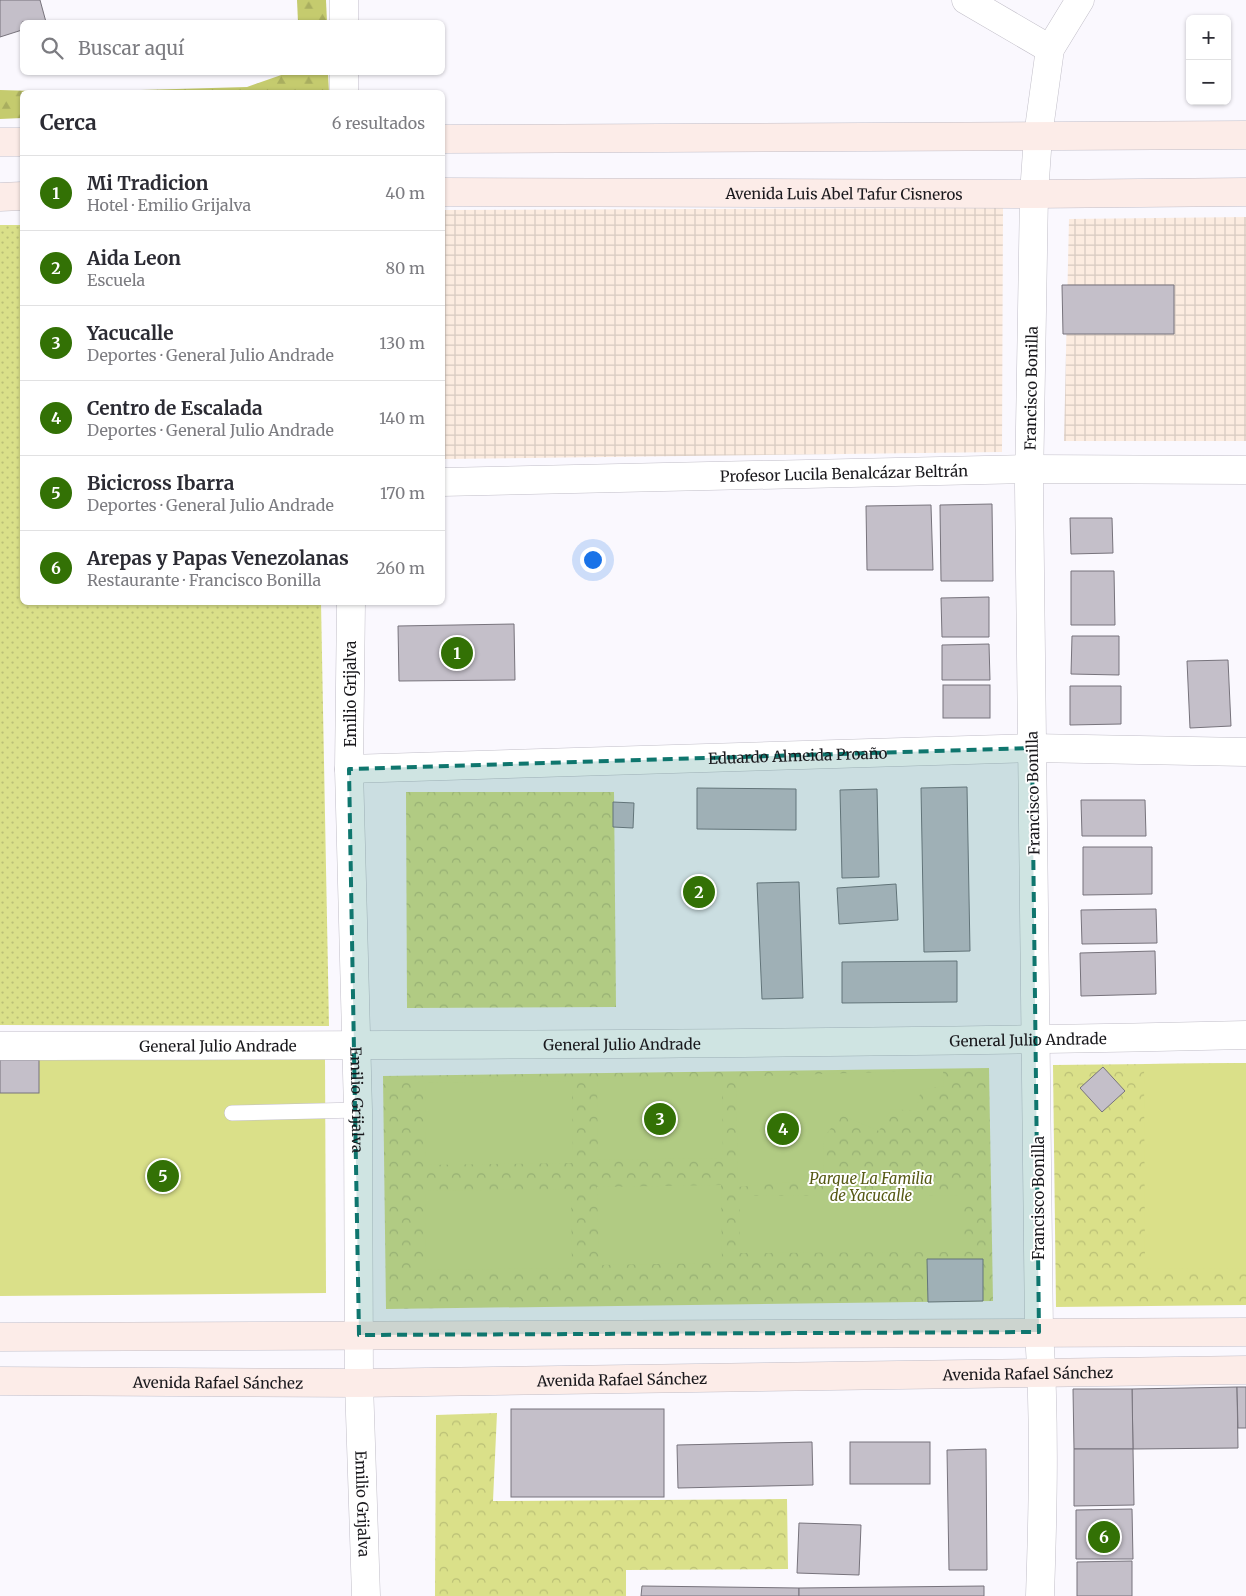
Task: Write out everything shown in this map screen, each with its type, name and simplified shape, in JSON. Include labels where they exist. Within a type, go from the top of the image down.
[{"type":"street","points":[[344,0],[344,20]]},
{"type":"street","points":[[966,0],[1050,49]]},
{"type":"street","name":"Francisco Bonilla","points":[[1040,1596],[1043,1511],[1042,1373],[1039,1332],[1029,469],[1034,194],[1038,136],[1050,49],[1080,0]]},
{"type":"street","points":[[344,75],[344,90]]},
{"type":"street","points":[[445,139],[1246,135]]},
{"type":"street","points":[[0,142],[20,142]]},
{"type":"street","name":"Avenida Luis Abel Tafur Cisneros","points":[[445,192],[1034,194],[1246,192]]},
{"type":"street","points":[[0,197],[20,196]]},
{"type":"street","name":"Profesor Lucila Benalcázar Beltrán","points":[[445,482],[1029,469],[1246,470]]},
{"type":"street","name":"Emilio Grijalva","points":[[350,605],[349,769],[358,1110],[359,1383],[366,1596]]},
{"type":"street","name":"Eduardo Almeida Proaño","points":[[349,769],[1032,748],[1246,752]]},
{"type":"street","name":"General Julio Andrade","points":[[0,1046],[356,1046],[1037,1040],[1246,1035]]},
{"type":"street","points":[[0,1337],[1246,1332]]},
{"type":"street","name":"Avenida Rafael Sánchez","points":[[0,1381],[359,1383],[1246,1370]]},
{"type":"lane","points":[[232,1113],[358,1110]]},
{"type":"highlighted area","points":[[1032,748],[1039,1332],[359,1335],[349,769]]},
{"type":"shaded area","points":[[1003,208],[1002,452],[445,459],[445,210]]},
{"type":"shaded area","points":[[1246,217],[1246,441],[1064,441],[1069,219]]},
{"type":"green space","points":[[297,0],[326,0],[327,20],[298,20]]},
{"type":"green space","points":[[281,75],[328,75],[329,90],[141,90],[247,87]]},
{"type":"green space","points":[[0,90],[20,91],[20,118],[0,119]]},
{"type":"green space","points":[[0,225],[20,225],[20,605],[321,605],[329,1026],[0,1025]]},
{"type":"green space","points":[[406,792],[614,792],[616,1007],[407,1008]]},
{"type":"green space","points":[[325,1057],[326,1293],[0,1296],[0,1060]]},
{"type":"green space","points":[[1246,1063],[1246,1305],[1056,1307],[1053,1065]]},
{"type":"green space","points":[[1246,1063],[1246,1268],[1145,1269],[1144,1064]]},
{"type":"green space","name":"Parque La Familia de Yacucalle","points":[[989,1068],[993,1301],[386,1309],[383,1076]]},
{"type":"green space","points":[[943,1070],[944,1086],[921,1090],[916,1111],[891,1109],[879,1131],[841,1115],[837,1127],[831,1128],[823,1139],[824,1179],[738,1187],[736,1077]]},
{"type":"green space","points":[[722,1077],[723,1158],[598,1160],[597,1079]]},
{"type":"green space","points":[[572,1081],[573,1163],[426,1165],[425,1083]]},
{"type":"green space","points":[[721,1185],[722,1263],[599,1265],[597,1187]]},
{"type":"green space","points":[[571,1189],[572,1268],[426,1270],[425,1191]]},
{"type":"green space","points":[[961,1195],[961,1252],[740,1253],[740,1196]]},
{"type":"green space","points":[[497,1413],[493,1501],[787,1499],[788,1569],[626,1570],[626,1596],[435,1596],[436,1415]]},
{"type":"building","points":[[0,0],[40,0],[45,20],[20,20],[20,31],[0,37]]},
{"type":"building","points":[[1062,285],[1174,285],[1174,334],[1063,334]]},
{"type":"building","points":[[992,504],[993,581],[941,581],[940,505]]},
{"type":"building","points":[[931,505],[933,570],[867,570],[866,506]]},
{"type":"building","points":[[1070,518],[1112,518],[1113,553],[1071,554]]},
{"type":"building","points":[[1071,571],[1114,571],[1115,625],[1071,625]]},
{"type":"building","points":[[989,597],[989,637],[942,637],[941,598]]},
{"type":"building","points":[[514,624],[515,680],[399,681],[398,626]]},
{"type":"building","points":[[1072,636],[1119,636],[1119,675],[1071,674]]},
{"type":"building","points":[[989,644],[990,680],[942,680],[942,645]]},
{"type":"building","points":[[1228,660],[1231,726],[1190,728],[1187,661]]},
{"type":"building","points":[[943,685],[990,685],[990,718],[943,718]]},
{"type":"building","points":[[1070,686],[1121,686],[1121,724],[1070,725]]},
{"type":"building","points":[[967,787],[970,951],[924,952],[921,788]]},
{"type":"building","points":[[697,788],[796,789],[796,830],[697,829]]},
{"type":"building","points":[[877,789],[879,877],[842,878],[840,790]]},
{"type":"building","points":[[1081,800],[1145,800],[1146,836],[1082,836]]},
{"type":"building","points":[[613,802],[634,803],[633,828],[613,827]]},
{"type":"building","points":[[1083,847],[1152,847],[1152,894],[1083,895]]},
{"type":"building","points":[[799,882],[803,998],[762,999],[757,883]]},
{"type":"building","points":[[896,884],[898,920],[839,924],[837,888]]},
{"type":"building","points":[[1156,909],[1157,943],[1082,944],[1081,910]]},
{"type":"building","points":[[1155,951],[1156,994],[1081,996],[1080,953]]},
{"type":"building","points":[[957,961],[957,1002],[842,1003],[842,962]]},
{"type":"building","points":[[0,1060],[39,1060],[39,1093],[0,1093]]},
{"type":"building","points":[[1103,1067],[1125,1091],[1102,1112],[1080,1088]]},
{"type":"building","points":[[927,1259],[983,1259],[983,1301],[928,1302]]},
{"type":"building","points":[[1237,1387],[1238,1448],[1133,1449],[1132,1389]]},
{"type":"building","points":[[1237,1387],[1246,1387],[1246,1428],[1238,1428]]},
{"type":"building","points":[[1073,1389],[1132,1389],[1133,1449],[1074,1449]]},
{"type":"building","points":[[511,1409],[664,1409],[664,1497],[511,1497]]},
{"type":"building","points":[[812,1442],[813,1485],[678,1488],[677,1445]]},
{"type":"building","points":[[850,1442],[930,1442],[930,1484],[850,1484]]},
{"type":"building","points":[[986,1449],[987,1570],[949,1570],[947,1450]]},
{"type":"building","points":[[1074,1449],[1133,1449],[1134,1505],[1074,1506]]},
{"type":"building","points":[[1132,1509],[1133,1559],[1076,1559],[1076,1510]]},
{"type":"building","points":[[799,1523],[861,1525],[859,1575],[797,1573]]},
{"type":"building","points":[[1132,1561],[1132,1596],[1077,1596],[1077,1562]]},
{"type":"building","points":[[642,1586],[799,1588],[799,1596],[641,1596]]},
{"type":"building","points":[[984,1586],[984,1596],[799,1596],[799,1588]]},
{"type":"place","name":"Mi Tradicion","points":[[457,653]]},
{"type":"place","name":"Aida Leon","points":[[699,892]]},
{"type":"place","name":"Yacucalle","points":[[660,1119]]},
{"type":"place","name":"Centro de Escalada","points":[[783,1129]]},
{"type":"place","name":"Bicicross Ibarra","points":[[163,1176]]},
{"type":"place","name":"Arepas y Papas Venezolanas","points":[[1104,1537]]}]
